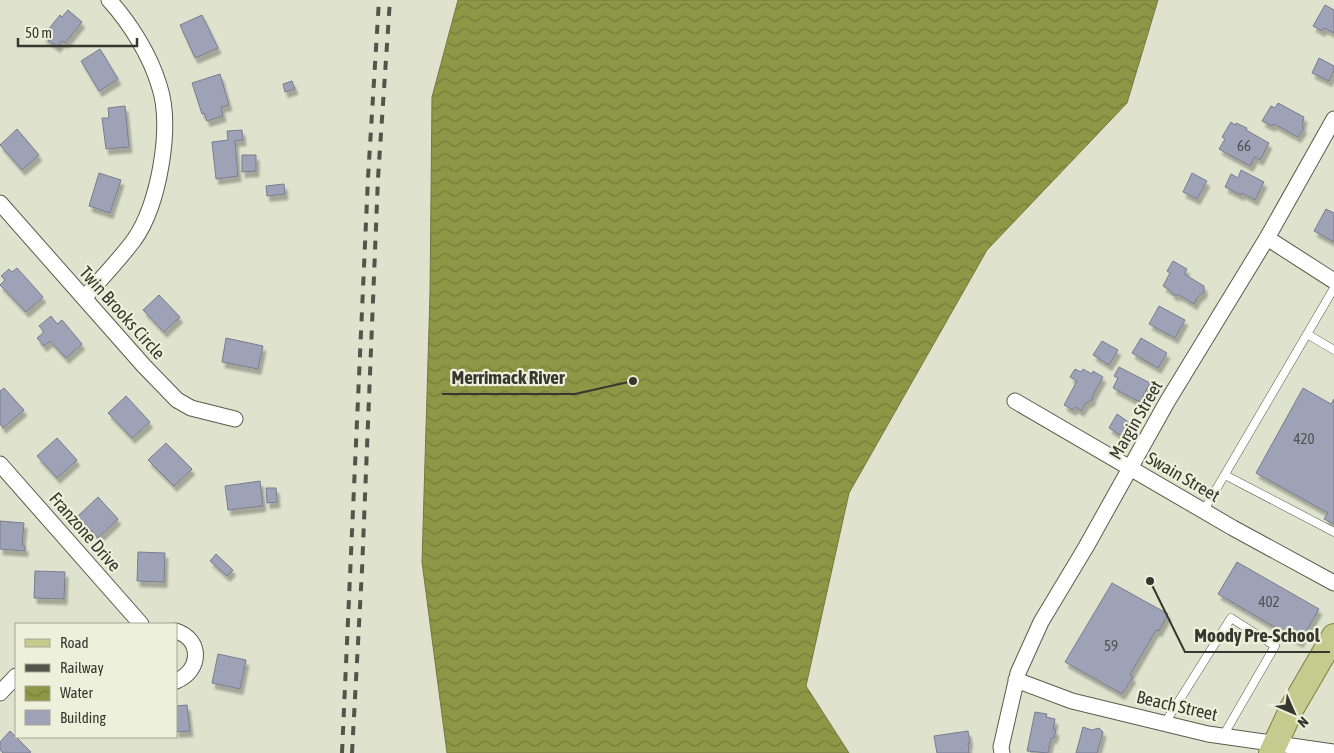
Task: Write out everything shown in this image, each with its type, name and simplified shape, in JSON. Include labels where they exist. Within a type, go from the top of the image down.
[{"type":"main road","points":[[1273,749],[1292,708],[1334,636]]},
{"type":"street","points":[[84,298],[135,239],[152,205],[162,165],[164,118],[160,86],[144,51],[125,18],[109,0]]},
{"type":"street","name":"Margin Street","points":[[1002,753],[1001,747],[1016,680],[1041,622],[1086,547],[1167,402],[1267,238],[1334,119]]},
{"type":"street","name":"Twin Brooks Circle","points":[[0,203],[144,366],[177,400],[191,408],[235,419]]},
{"type":"street","points":[[1267,238],[1334,281]]},
{"type":"street","name":"Swain Street","points":[[1015,401],[1232,528],[1334,583]]},
{"type":"street","name":"Franzone Drive","points":[[0,464],[141,623]]},
{"type":"street","points":[[178,632],[188,637],[192,643],[196,658],[189,673],[178,680]]},
{"type":"street","points":[[0,693],[15,677]]},
{"type":"street","name":"Beach Street","points":[[1016,680],[1072,700],[1273,749],[1334,752]]},
{"type":"lane","points":[[1204,510],[1334,288]]},
{"type":"lane","points":[[1307,334],[1334,350]]},
{"type":"lane","points":[[1225,475],[1334,532]]},
{"type":"lane","points":[[1165,723],[1231,618],[1275,646],[1223,736]]},
{"type":"water","points":[[458,0],[1158,0],[1127,103],[987,250],[849,493],[806,686],[849,753],[447,753],[422,562],[430,294],[432,97]]},
{"type":"building","points":[[1325,5],[1334,10],[1334,33],[1324,28],[1322,31],[1313,26]]},
{"type":"building","points":[[68,10],[82,22],[65,43],[62,41],[57,47],[43,36],[60,15],[62,17]]},
{"type":"building","points":[[202,15],[218,48],[195,58],[180,25]]},
{"type":"building","points":[[100,49],[118,79],[99,91],[81,61]]},
{"type":"building","points":[[1319,58],[1334,66],[1329,81],[1312,73]]},
{"type":"building","points":[[220,74],[229,105],[221,107],[223,116],[207,121],[204,113],[202,114],[192,83]]},
{"type":"building","points":[[292,81],[295,89],[285,92],[283,84]]},
{"type":"building","points":[[1278,103],[1304,117],[1302,127],[1304,128],[1298,137],[1274,124],[1272,126],[1262,121],[1271,106],[1275,108]]},
{"type":"building","points":[[125,106],[129,147],[106,149],[102,118],[109,118],[108,108]]},
{"type":"building","points":[[1231,122],[1247,128],[1246,130],[1269,143],[1260,160],[1255,157],[1250,166],[1219,149],[1225,139],[1222,137]]},
{"type":"building","points":[[17,129],[39,155],[22,170],[0,145]]},
{"type":"building","points":[[242,130],[243,140],[235,141],[238,176],[216,179],[212,142],[228,140],[227,131]]},
{"type":"building","points":[[242,155],[256,155],[256,171],[242,172]]},
{"type":"building","points":[[1241,170],[1264,182],[1255,200],[1225,187],[1231,174],[1238,178]]},
{"type":"building","points":[[99,173],[121,180],[110,213],[89,206]]},
{"type":"building","points":[[1192,173],[1207,181],[1197,199],[1183,192]]},
{"type":"building","points":[[284,184],[285,194],[267,196],[266,186]]},
{"type":"building","points":[[1326,209],[1334,213],[1334,242],[1314,231]]},
{"type":"building","points":[[1173,261],[1187,269],[1184,274],[1204,286],[1204,292],[1194,304],[1179,295],[1173,295],[1171,291],[1163,286],[1170,273],[1167,271]]},
{"type":"building","points":[[17,268],[43,297],[26,312],[0,285],[5,280],[1,276],[9,269],[12,272]]},
{"type":"building","points":[[159,295],[180,317],[164,332],[143,310]]},
{"type":"building","points":[[1159,306],[1185,320],[1175,338],[1149,324]]},
{"type":"building","points":[[51,316],[57,324],[62,320],[82,344],[66,358],[50,341],[44,346],[37,338],[44,332],[39,326]]},
{"type":"building","points":[[226,338],[263,346],[258,369],[222,362]]},
{"type":"building","points":[[1141,338],[1167,353],[1158,368],[1132,353]]},
{"type":"building","points":[[1102,341],[1118,350],[1109,365],[1093,355]]},
{"type":"building","points":[[1119,367],[1150,383],[1140,402],[1113,388],[1118,378],[1114,376]]},
{"type":"building","points":[[1075,369],[1081,372],[1083,369],[1092,374],[1093,371],[1103,377],[1092,400],[1086,403],[1081,411],[1075,407],[1073,410],[1064,405],[1077,381],[1070,377]]},
{"type":"building","points":[[4,388],[24,410],[3,428],[0,424],[0,391]]},
{"type":"building","points":[[1303,388],[1331,404],[1334,399],[1334,524],[1324,519],[1328,513],[1256,473]]},
{"type":"building","points":[[126,396],[150,422],[132,438],[108,413]]},
{"type":"building","points":[[1117,414],[1130,423],[1122,436],[1109,428]]},
{"type":"building","points":[[57,438],[77,460],[57,478],[37,456]]},
{"type":"building","points":[[166,443],[192,469],[174,486],[148,460]]},
{"type":"building","points":[[260,481],[263,506],[228,510],[225,486]]},
{"type":"building","points":[[266,488],[276,488],[277,502],[267,503]]},
{"type":"building","points":[[98,497],[118,519],[98,538],[78,516]]},
{"type":"building","points":[[0,521],[24,523],[22,545],[25,546],[25,551],[0,549]]},
{"type":"building","points":[[138,552],[165,553],[164,582],[137,581]]},
{"type":"building","points":[[216,554],[233,570],[227,576],[210,561]]},
{"type":"building","points":[[1237,562],[1319,609],[1300,642],[1218,594]]},
{"type":"building","points":[[35,571],[65,572],[64,599],[34,598]]},
{"type":"building","points":[[1112,583],[1168,614],[1159,631],[1156,630],[1130,675],[1133,677],[1122,694],[1065,662]]},
{"type":"building","points":[[218,654],[246,660],[240,689],[212,683]]},
{"type":"building","points":[[187,705],[190,731],[178,732],[178,706]]},
{"type":"building","points":[[1035,712],[1047,714],[1046,717],[1055,719],[1053,729],[1056,730],[1054,738],[1051,738],[1048,753],[1027,751]]},
{"type":"building","points":[[1083,727],[1092,730],[1099,728],[1103,732],[1097,753],[1076,753]]},
{"type":"building","points":[[10,731],[31,752],[3,753],[0,750],[0,742]]},
{"type":"building","points":[[968,731],[969,753],[937,753],[934,736]]},
{"type":"railway","points":[[342,753],[368,178],[379,0]]},
{"type":"railway","points":[[352,753],[362,570],[378,178],[390,0]]},
{"type":"place","name":"Merrimack River","points":[[633,381]]},
{"type":"place","name":"Moody Pre-School","points":[[1150,581]]}]
